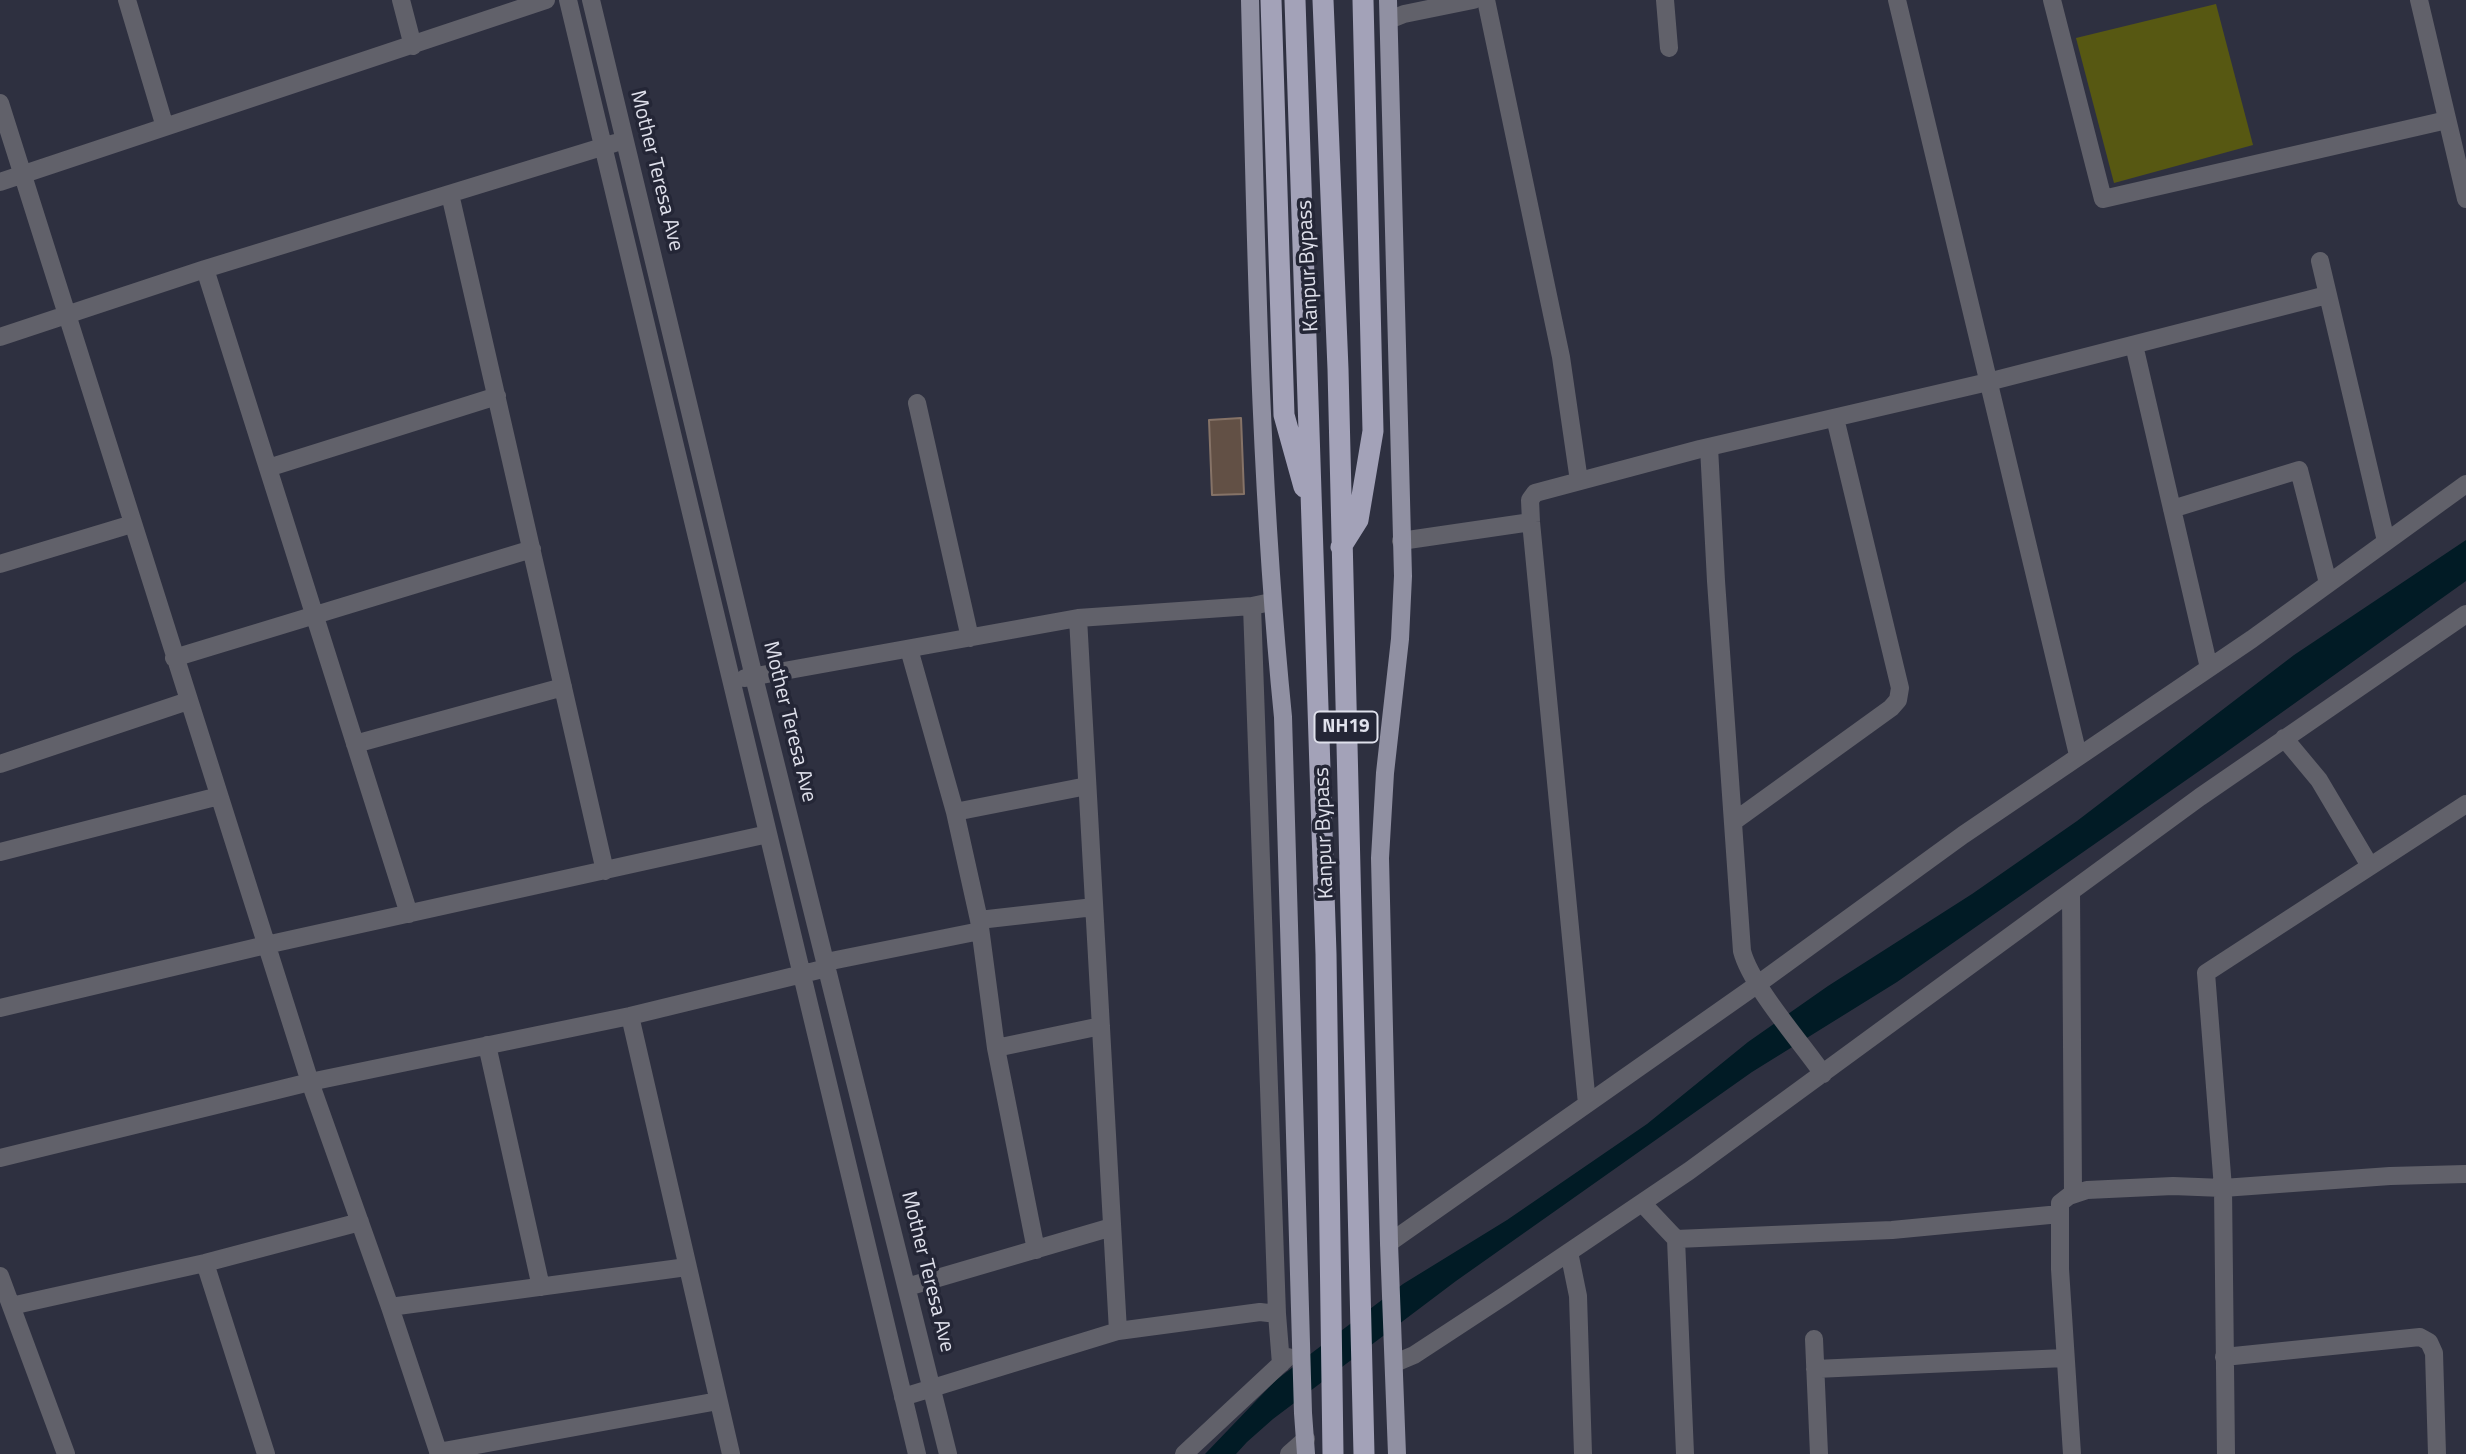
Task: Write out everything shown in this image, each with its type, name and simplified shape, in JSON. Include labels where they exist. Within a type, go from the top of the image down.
[{"type":"highway","points":[[1271,0],[1284,415],[1313,519]]},
{"type":"highway","name":"Kanpur Bypass","points":[[1295,0],[1326,954],[1333,1454]]},
{"type":"highway","name":"Kanpur Bypass","points":[[1323,0],[1338,369],[1364,1454]]},
{"type":"highway","points":[[1341,547],[1358,520],[1373,431],[1363,0]]},
{"type":"main road","points":[[1250,0],[1258,323],[1271,602],[1283,717],[1306,1447]]},
{"type":"main road","points":[[1388,0],[1403,576],[1400,639],[1385,773],[1380,858],[1397,1454]]},
{"type":"street","points":[[127,0],[165,127]]},
{"type":"street","points":[[401,0],[413,46]]},
{"type":"street","points":[[0,182],[546,0]]},
{"type":"street","points":[[568,0],[917,1454]]},
{"type":"street","name":"Mother Teresa Ave","points":[[591,0],[754,677],[948,1454]]},
{"type":"street","points":[[1389,20],[1404,14],[1473,0]]},
{"type":"street","points":[[1486,0],[1561,356],[1579,481]]},
{"type":"street","points":[[1665,0],[1669,48]]},
{"type":"street","points":[[1897,0],[2078,755]]},
{"type":"street","points":[[2052,0],[2104,199],[2448,120]]},
{"type":"street","points":[[2419,0],[2466,199]]},
{"type":"street","points":[[0,103],[310,1082],[390,1307],[438,1453],[718,1401]]},
{"type":"street","points":[[0,337],[205,269],[625,141]]},
{"type":"street","points":[[450,194],[606,871]]},
{"type":"street","points":[[2320,261],[2386,541]]},
{"type":"street","points":[[205,269],[408,914]]},
{"type":"street","points":[[1587,1104],[1531,522],[1531,500],[1535,494],[1709,447],[1988,382],[2327,295]]},
{"type":"street","points":[[2134,345],[2209,668]]},
{"type":"street","points":[[268,468],[496,396]]},
{"type":"street","points":[[917,403],[970,638]]},
{"type":"street","points":[[1733,822],[1870,724],[1898,700],[1900,688],[1835,418]]},
{"type":"street","points":[[1709,447],[1742,951],[1745,963],[1758,984],[1823,1074]]},
{"type":"street","points":[[2172,509],[2299,470],[2328,583]]},
{"type":"street","points":[[1389,1243],[1758,984],[1962,835],[2209,668],[2466,484]]},
{"type":"street","points":[[1401,541],[1531,522]]},
{"type":"street","points":[[0,564],[132,524]]},
{"type":"street","points":[[174,658],[532,549]]},
{"type":"street","points":[[731,681],[1078,618],[1251,606],[1271,602]]},
{"type":"street","points":[[1251,606],[1276,1314],[1281,1364]]},
{"type":"street","points":[[1395,1355],[1414,1355],[1642,1203],[2284,738],[2466,614]]},
{"type":"street","points":[[1078,618],[1118,1331]]},
{"type":"street","points":[[909,649],[955,811],[980,925],[996,1048],[1036,1250]]},
{"type":"street","points":[[355,744],[563,687]]},
{"type":"street","points":[[0,764],[188,701]]},
{"type":"street","points":[[2284,738],[2319,780],[2370,866]]},
{"type":"street","points":[[955,811],[1087,786]]},
{"type":"street","points":[[0,852],[219,796]]},
{"type":"street","points":[[2226,1454],[2223,1188],[2206,973],[2466,804]]},
{"type":"street","points":[[0,1007],[768,834]]},
{"type":"street","points":[[2071,892],[2073,1194]]},
{"type":"street","points":[[0,1158],[310,1082],[630,1016],[802,975],[827,965],[980,925],[1094,907]]},
{"type":"street","points":[[630,1016],[730,1454]]},
{"type":"street","points":[[996,1048],[1101,1026]]},
{"type":"street","points":[[487,1045],[541,1287]]},
{"type":"street","points":[[2072,1454],[2060,1269],[2060,1203],[2073,1194],[2087,1190],[2173,1186],[2223,1188],[2390,1176],[2466,1174]]},
{"type":"street","points":[[1642,1203],[1676,1239],[1685,1454]]},
{"type":"street","points":[[1676,1239],[1892,1230],[2060,1214]]},
{"type":"street","points":[[11,1306],[205,1263],[360,1222]]},
{"type":"street","points":[[907,1287],[1112,1227]]},
{"type":"street","points":[[1569,1252],[1578,1296],[1583,1454]]},
{"type":"street","points":[[205,1263],[266,1454]]},
{"type":"street","points":[[390,1307],[687,1267]]},
{"type":"street","points":[[0,1276],[66,1454]]},
{"type":"street","points":[[903,1397],[1118,1331],[1261,1312],[1276,1314]]},
{"type":"street","points":[[2224,1357],[2420,1337],[2430,1342],[2434,1353],[2437,1454]]},
{"type":"street","points":[[1814,1339],[1819,1454]]},
{"type":"street","points":[[1184,1454],[1281,1364],[1301,1350]]},
{"type":"street","points":[[1815,1369],[2066,1358]]},
{"type":"street","points":[[1289,1454],[1306,1447]]},
{"type":"shaded area","points":[[2216,4],[2253,145],[2114,183],[2076,38]]},
{"type":"water","points":[[2466,540],[2466,581],[1897,982],[1752,1072],[1456,1281],[1273,1419],[1236,1454],[1205,1454],[1276,1380],[1403,1284],[1507,1220],[1647,1124],[1748,1042],[2077,821],[2294,655]]},
{"type":"building","points":[[1241,418],[1244,494],[1212,495],[1209,420]]}]
